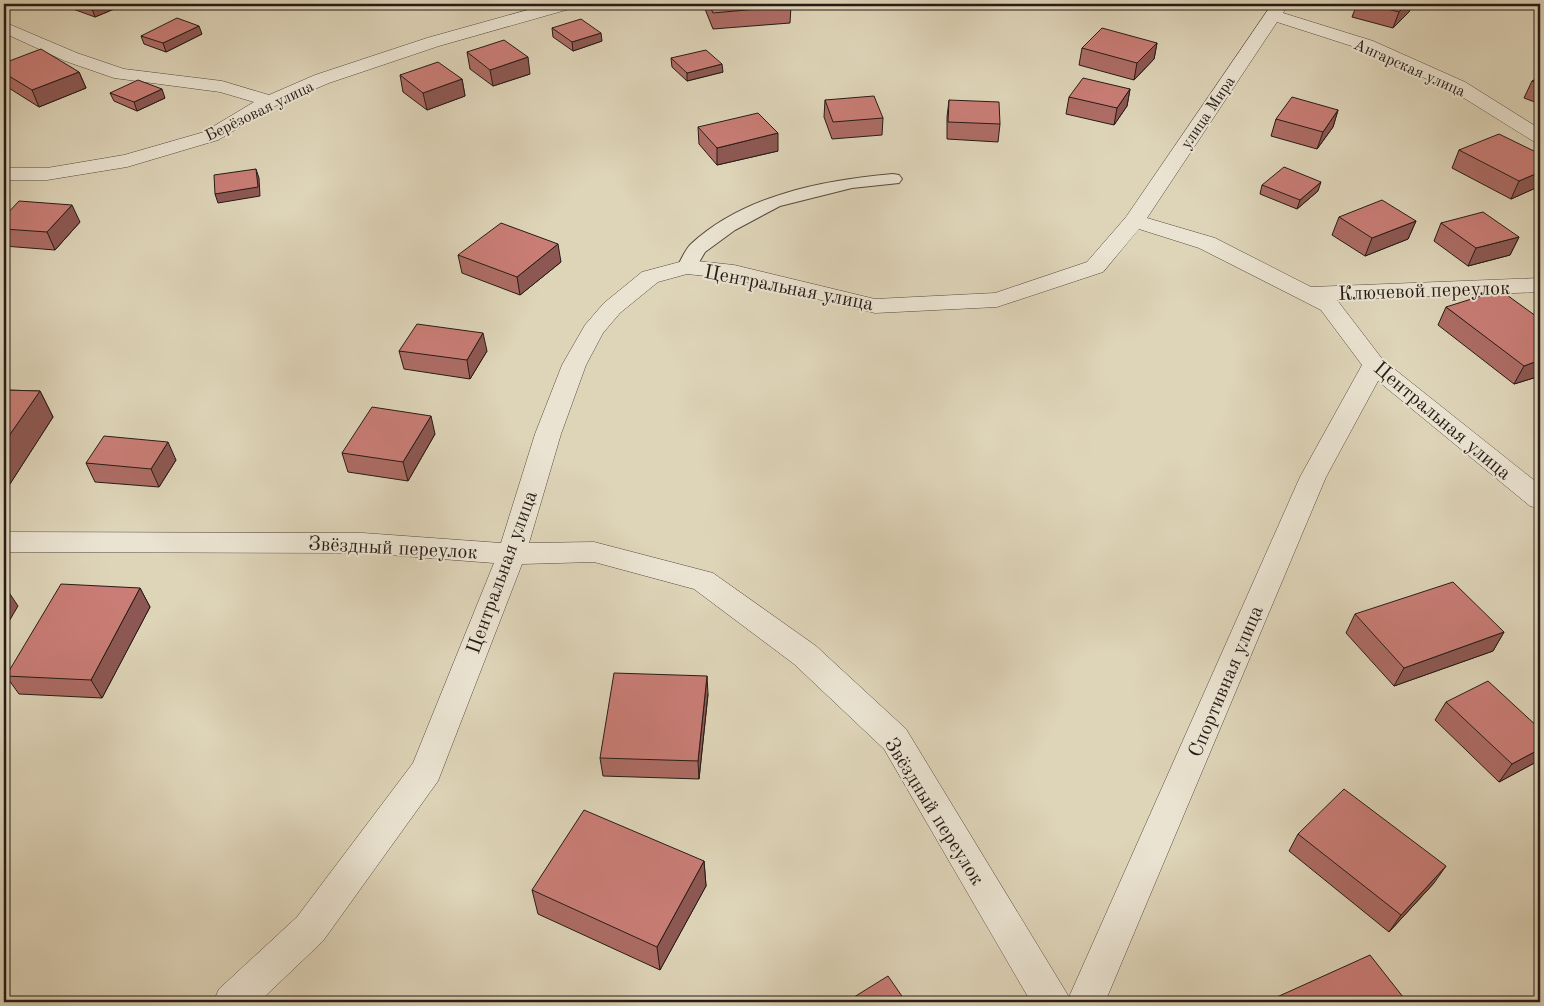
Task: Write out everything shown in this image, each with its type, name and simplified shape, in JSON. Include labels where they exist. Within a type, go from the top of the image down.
[{"type":"street","name":"Берёзовая улица","points":[[4,174],[47,174],[127,161],[211,136],[270,101],[322,79],[424,46],[566,4]]},
{"type":"street","name":"Ангарская улица","points":[[1276,9],[1367,45],[1458,86],[1540,136]]},
{"type":"street","name":"улица Мира","points":[[1134,221],[1276,9]]},
{"type":"street","points":[[4,27],[71,57],[121,74],[222,87],[270,101]]},
{"type":"street","name":"Центральная улица","points":[[232,1002],[310,929],[426,771],[512,554],[555,416],[574,365],[593,330],[612,308],[650,277],[687,267],[734,272],[875,306],[997,300],[1095,267],[1134,221],[1207,243],[1329,305],[1374,365],[1540,499]]},
{"type":"street","name":"Ключевой переулок","points":[[1308,294],[1540,285]]},
{"type":"street","name":"Спортивная улица","points":[[1086,1002],[1314,477],[1374,365]]},
{"type":"street","name":"Звёздный переулок","points":[[4,542],[363,543],[512,554],[594,552],[703,581],[805,655],[895,740],[1052,1002]]},
{"type":"lane","points":[[687,267],[697,249],[728,226],[774,202],[852,183],[893,179]]},
{"type":"building","points":[[709,4],[789,4],[791,6],[713,13]]},
{"type":"building","points":[[1369,4],[1407,4],[1399,12]]},
{"type":"building","points":[[177,18],[199,26],[163,43],[141,36]]},
{"type":"building","points":[[581,19],[601,33],[572,42],[552,28]]},
{"type":"building","points":[[1102,28],[1157,43],[1137,63],[1082,48]]},
{"type":"building","points":[[504,40],[528,57],[490,70],[467,52]]},
{"type":"building","points":[[41,49],[79,72],[32,90],[4,73],[4,63]]},
{"type":"building","points":[[706,50],[722,64],[687,73],[671,58]]},
{"type":"building","points":[[438,62],[462,79],[423,93],[400,75]]},
{"type":"building","points":[[1540,77],[1540,84],[1532,81]]},
{"type":"building","points":[[1083,78],[1130,89],[1117,108],[1069,97]]},
{"type":"building","points":[[138,80],[162,89],[134,102],[110,93]]},
{"type":"building","points":[[874,96],[883,118],[833,122],[825,100]]},
{"type":"building","points":[[1292,97],[1338,110],[1323,132],[1276,119]]},
{"type":"building","points":[[949,100],[999,102],[1000,124],[948,122]]},
{"type":"building","points":[[758,113],[778,133],[717,148],[698,127]]},
{"type":"building","points":[[1499,134],[1540,154],[1540,172],[1519,181],[1459,150]]},
{"type":"building","points":[[1284,167],[1321,182],[1300,200],[1262,185]]},
{"type":"building","points":[[256,169],[258,187],[215,194],[214,175]]},
{"type":"building","points":[[1382,200],[1416,221],[1372,238],[1339,217]]},
{"type":"building","points":[[19,201],[72,205],[47,232],[4,229],[4,217]]},
{"type":"building","points":[[1483,212],[1519,237],[1476,248],[1441,223]]},
{"type":"building","points":[[501,223],[558,244],[517,277],[458,255]]},
{"type":"building","points":[[1500,290],[1540,319],[1540,360],[1524,366],[1446,307]]},
{"type":"building","points":[[417,324],[483,333],[467,360],[399,351]]},
{"type":"building","points":[[4,390],[40,391],[4,443]]},
{"type":"building","points":[[372,407],[431,416],[403,462],[342,453]]},
{"type":"building","points":[[104,436],[168,442],[151,469],[86,463]]},
{"type":"building","points":[[1453,582],[1504,632],[1404,668],[1355,614]]},
{"type":"building","points":[[61,584],[140,588],[91,680],[6,676]]},
{"type":"building","points":[[614,673],[707,676],[698,761],[600,758]]},
{"type":"building","points":[[1488,681],[1540,729],[1540,749],[1512,764],[1446,702]]},
{"type":"building","points":[[1344,789],[1446,866],[1401,915],[1298,834]]},
{"type":"building","points":[[584,810],[704,861],[657,947],[532,890]]},
{"type":"building","points":[[1370,955],[1407,1002],[1281,1002],[1277,997]]},
{"type":"building","points":[[888,976],[906,1002],[846,1002]]}]
